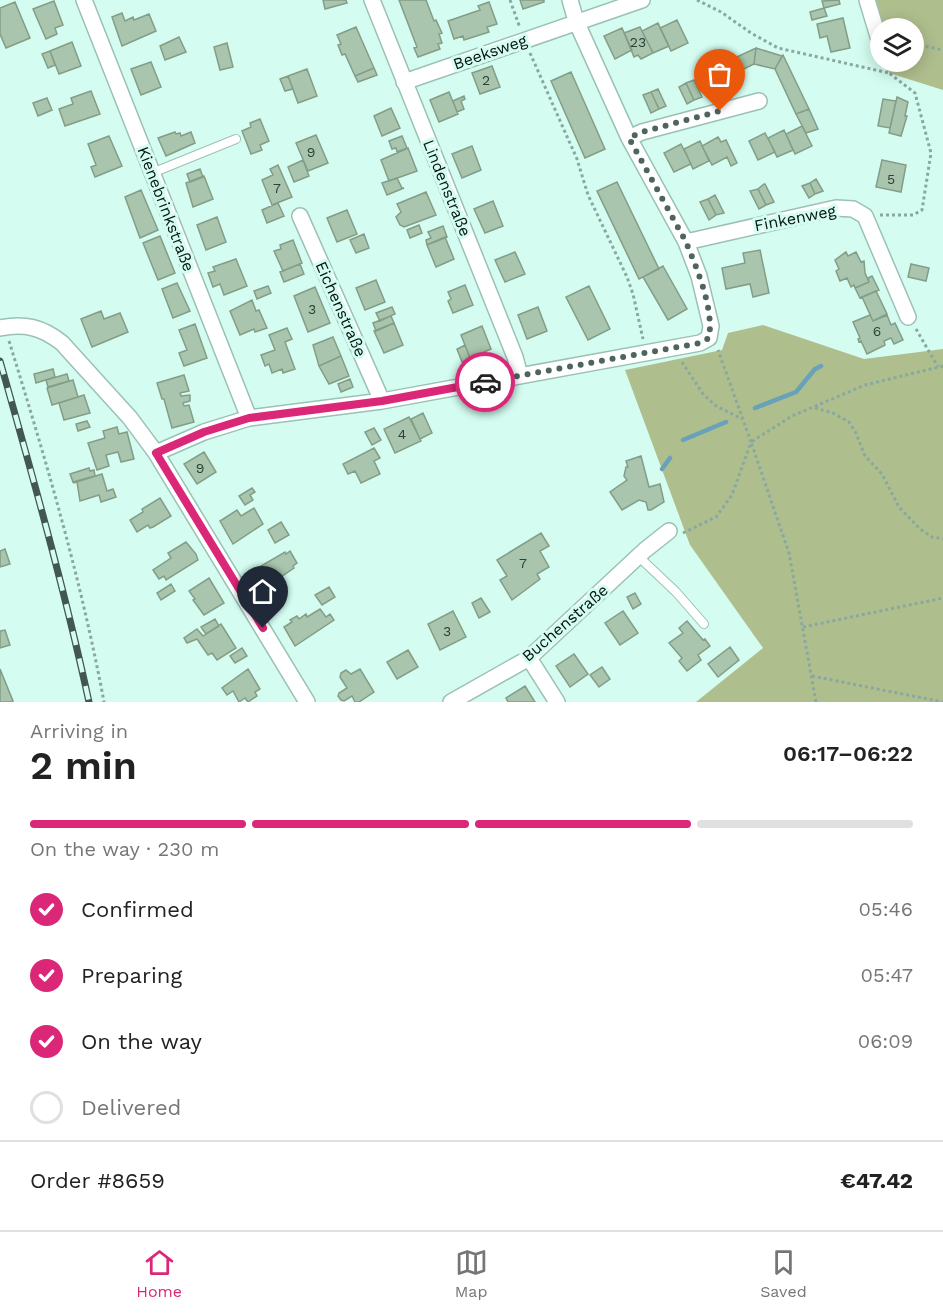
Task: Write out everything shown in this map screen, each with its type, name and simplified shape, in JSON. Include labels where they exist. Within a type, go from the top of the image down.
[{"type":"street","name":"Kienebrinkstraße","points":[[84,0],[249,418]]},
{"type":"street","name":"Lindenstraße","points":[[372,0],[515,357],[520,376]]},
{"type":"street","points":[[156,453],[204,432],[249,418],[382,401],[700,343],[709,338],[711,326],[699,276],[686,242],[629,138],[576,21],[570,0]]},
{"type":"street","name":"Beeksweg","points":[[404,82],[642,0]]},
{"type":"street","points":[[867,0],[872,18]]},
{"type":"street","points":[[629,138],[642,132],[759,100]]},
{"type":"street","name":"Finkenweg","points":[[686,242],[836,208],[853,209],[865,216]]},
{"type":"street","name":"Eichenstraße","points":[[300,216],[382,401]]},
{"type":"street","points":[[865,216],[908,317]]},
{"type":"street","points":[[2,327],[21,325],[37,328],[50,334],[62,343],[130,418],[156,453],[307,702]]},
{"type":"street","name":"Buchenstraße","points":[[451,702],[529,658],[638,556],[669,531]]},
{"type":"street","points":[[529,658],[557,702]]},
{"type":"lane","points":[[152,173],[236,139]]},
{"type":"lane","points":[[638,556],[676,592],[704,624]]},
{"type":"path","points":[[510,0],[524,40],[578,159],[588,195],[627,277],[646,353]]},
{"type":"path","points":[[697,0],[721,12],[750,33],[778,48],[889,73],[915,93],[932,153],[922,210],[913,215],[865,216]]},
{"type":"path","points":[[924,46],[943,50]]},
{"type":"path","points":[[908,317],[938,367]]},
{"type":"path","points":[[2,327],[60,508],[95,654],[104,702]]},
{"type":"path","points":[[709,338],[718,348],[789,553],[816,702]]},
{"type":"path","points":[[673,348],[703,394],[716,406],[742,419]]},
{"type":"path","points":[[669,531],[686,533],[716,518],[732,495],[751,442],[792,416],[865,385],[943,366]]},
{"type":"path","points":[[814,407],[833,413],[849,422],[865,456],[882,474],[899,507],[920,529],[932,537],[943,539]]},
{"type":"path","points":[[803,627],[943,598]]},
{"type":"path","points":[[812,676],[943,702]]},
{"type":"green space","points":[[870,0],[943,0],[943,90],[889,72],[924,72],[924,18],[876,18]]},
{"type":"green space","points":[[763,325],[864,359],[943,349],[943,702],[696,702],[763,648],[690,545],[625,370],[722,350],[728,333]]},
{"type":"building","points":[[323,0],[346,0],[347,3],[325,9]]},
{"type":"building","points":[[399,0],[426,0],[434,21],[436,20],[442,33],[439,34],[442,43],[438,44],[440,49],[418,57],[414,48],[417,47]]},
{"type":"building","points":[[520,0],[544,0],[544,2],[523,9]]},
{"type":"building","points":[[839,0],[840,4],[824,8],[822,1]]},
{"type":"building","points":[[54,1],[63,25],[55,28],[57,34],[46,39],[33,9]]},
{"type":"building","points":[[15,2],[30,38],[6,48],[0,34],[0,8]]},
{"type":"building","points":[[489,2],[497,24],[487,27],[489,32],[464,40],[463,36],[454,39],[448,21],[480,10],[478,6]]},
{"type":"building","points":[[824,8],[827,16],[812,20],[810,12]]},
{"type":"building","points":[[122,13],[125,21],[149,14],[156,31],[122,46],[112,17]]},
{"type":"building","points":[[843,18],[850,48],[831,52],[827,36],[820,38],[817,24]]},
{"type":"building","points":[[677,20],[688,43],[671,51],[660,28]]},
{"type":"building","points":[[658,23],[669,46],[653,53],[642,31]]},
{"type":"building","points":[[356,27],[374,68],[355,76],[345,54],[342,55],[337,35]]},
{"type":"building","points":[[640,27],[653,53],[641,59],[638,55],[634,57],[624,33]]},
{"type":"building","points":[[622,28],[632,50],[615,59],[604,36]]},
{"type":"building","points":[[179,37],[186,52],[165,60],[160,46]]},
{"type":"building","points":[[72,42],[81,66],[59,74],[50,51]]},
{"type":"building","points":[[227,43],[233,67],[220,70],[214,47]]},
{"type":"building","points":[[756,48],[754,64],[721,80],[715,67]]},
{"type":"building","points":[[756,48],[782,56],[775,69],[754,64]]},
{"type":"building","points":[[50,51],[55,65],[48,68],[42,54]]},
{"type":"building","points":[[783,55],[809,109],[796,114],[775,69]]},
{"type":"building","points":[[151,62],[161,87],[141,95],[131,69]]},
{"type":"building","points":[[492,66],[500,87],[480,94],[472,73]]},
{"type":"building","points":[[715,67],[721,80],[714,83],[709,70]]},
{"type":"building","points":[[374,68],[377,75],[358,82],[355,76]]},
{"type":"building","points":[[307,69],[317,96],[298,103],[288,76]]},
{"type":"building","points":[[571,72],[605,149],[585,158],[551,81]]},
{"type":"building","points":[[288,76],[293,89],[285,91],[280,79]]},
{"type":"building","points":[[694,80],[702,97],[694,100],[686,83]]},
{"type":"building","points":[[686,83],[694,100],[687,104],[679,87]]},
{"type":"building","points":[[658,89],[666,106],[659,109],[651,92]]},
{"type":"building","points":[[91,91],[100,114],[65,126],[59,109],[73,104],[71,98]]},
{"type":"building","points":[[449,92],[458,114],[439,122],[430,100]]},
{"type":"building","points":[[651,92],[659,109],[651,113],[643,95]]},
{"type":"building","points":[[464,96],[465,99],[461,101],[464,109],[457,112],[453,101]]},
{"type":"building","points":[[897,97],[908,102],[905,116],[907,116],[901,136],[889,133]]},
{"type":"building","points":[[47,98],[52,110],[38,116],[33,103]]},
{"type":"building","points":[[883,99],[896,101],[890,128],[878,126]]},
{"type":"building","points":[[391,108],[400,128],[382,136],[374,116]]},
{"type":"building","points":[[809,109],[818,129],[806,133],[796,114]]},
{"type":"building","points":[[260,119],[269,141],[260,145],[262,150],[251,154],[242,131],[251,127],[250,123]]},
{"type":"building","points":[[802,126],[812,146],[795,154],[786,134]]},
{"type":"building","points":[[784,130],[793,150],[777,157],[768,138]]},
{"type":"building","points":[[175,132],[180,133],[181,136],[191,132],[195,143],[166,156],[158,138]]},
{"type":"building","points":[[765,133],[775,152],[758,160],[749,141]]},
{"type":"building","points":[[316,135],[328,163],[308,171],[296,143]]},
{"type":"building","points":[[109,136],[122,166],[95,177],[91,167],[96,165],[88,144]]},
{"type":"building","points":[[402,136],[407,148],[397,152],[396,148],[392,149],[389,141]]},
{"type":"building","points":[[718,137],[721,142],[726,140],[737,163],[731,166],[727,157],[712,165],[702,146]]},
{"type":"building","points":[[700,141],[709,161],[693,169],[684,149]]},
{"type":"building","points":[[681,144],[691,164],[674,172],[664,153]]},
{"type":"building","points":[[472,146],[481,170],[462,178],[452,154]]},
{"type":"building","points":[[408,148],[417,171],[389,181],[381,160]]},
{"type":"building","points":[[303,160],[309,176],[294,182],[288,167]]},
{"type":"building","points":[[882,160],[906,165],[901,192],[876,187]]},
{"type":"building","points":[[278,165],[292,197],[272,205],[262,180],[273,175],[270,169]]},
{"type":"building","points":[[200,169],[203,177],[190,182],[187,174]]},
{"type":"building","points":[[204,176],[213,199],[193,207],[186,183]]},
{"type":"building","points":[[397,178],[404,188],[387,195],[382,183]]},
{"type":"building","points":[[816,179],[823,191],[815,194],[810,183]]},
{"type":"building","points":[[617,182],[659,269],[639,279],[597,191]]},
{"type":"building","points":[[810,183],[815,194],[809,198],[802,186]]},
{"type":"building","points":[[764,184],[774,202],[766,205],[758,189]]},
{"type":"building","points":[[758,189],[766,205],[759,209],[750,191]]},
{"type":"building","points":[[141,190],[158,230],[140,238],[125,197]]},
{"type":"building","points":[[426,192],[436,215],[404,227],[400,225],[396,217],[401,212],[397,204]]},
{"type":"building","points":[[715,195],[724,213],[716,215],[708,199]]},
{"type":"building","points":[[708,199],[716,215],[709,220],[700,202]]},
{"type":"building","points":[[493,201],[503,226],[485,233],[474,209]]},
{"type":"building","points":[[278,203],[284,216],[267,223],[262,210]]},
{"type":"building","points":[[347,210],[357,234],[337,242],[327,218]]},
{"type":"building","points":[[217,217],[226,242],[206,250],[197,225]]},
{"type":"building","points":[[419,225],[422,233],[410,238],[407,230]]},
{"type":"building","points":[[443,226],[447,237],[427,245],[426,240],[431,238],[428,232]]},
{"type":"building","points":[[364,234],[369,248],[356,253],[350,240]]},
{"type":"building","points":[[160,236],[175,273],[158,280],[143,243]]},
{"type":"building","points":[[445,237],[454,259],[436,267],[427,245]]},
{"type":"building","points":[[293,240],[302,263],[283,271],[274,251],[281,249],[280,245]]},
{"type":"building","points":[[760,250],[769,293],[753,297],[750,284],[726,289],[722,268],[745,263],[743,253]]},
{"type":"building","points":[[515,252],[525,274],[505,282],[495,260]]},
{"type":"building","points":[[846,252],[848,256],[856,252],[861,262],[864,261],[865,273],[869,282],[855,288],[854,285],[851,287],[847,278],[840,281],[836,271],[839,269],[835,260]]},
{"type":"building","points":[[236,259],[247,286],[224,295],[220,284],[213,287],[208,273],[215,271],[213,267]]},
{"type":"building","points":[[300,264],[304,274],[284,282],[280,272]]},
{"type":"building","points":[[911,264],[929,268],[926,281],[908,277]]},
{"type":"building","points":[[663,266],[687,309],[668,320],[643,277]]},
{"type":"building","points":[[872,276],[879,290],[860,298],[855,288],[869,282],[868,278]]},
{"type":"building","points":[[376,280],[385,302],[365,310],[356,288]]},
{"type":"building","points":[[177,283],[190,311],[173,318],[162,289]]},
{"type":"building","points":[[465,285],[473,305],[453,313],[448,301],[451,299],[448,292]]},
{"type":"building","points":[[268,286],[271,293],[257,299],[254,291]]},
{"type":"building","points":[[589,286],[610,329],[588,340],[566,297]]},
{"type":"building","points":[[315,287],[330,323],[308,332],[294,296]]},
{"type":"building","points":[[876,291],[887,314],[873,321],[862,297]]},
{"type":"building","points":[[252,300],[267,328],[255,332],[254,329],[240,335],[230,311]]},
{"type":"building","points":[[392,307],[395,314],[380,321],[376,313]]},
{"type":"building","points":[[538,307],[547,331],[527,339],[518,315]]},
{"type":"building","points":[[101,311],[104,319],[120,313],[128,332],[92,347],[81,319]]},
{"type":"building","points":[[870,315],[873,321],[887,315],[891,325],[895,323],[903,340],[894,344],[891,338],[884,341],[885,345],[867,354],[861,341],[859,342],[860,338],[853,322]]},
{"type":"building","points":[[391,316],[394,323],[376,331],[373,323]]},
{"type":"building","points":[[394,323],[403,345],[384,353],[374,331]]},
{"type":"building","points":[[195,324],[207,358],[184,366],[179,353],[187,350],[179,330]]},
{"type":"building","points":[[482,326],[491,349],[470,358],[461,335]]},
{"type":"building","points":[[287,328],[292,339],[285,342],[295,369],[283,373],[282,369],[272,373],[269,364],[265,366],[261,355],[275,350],[269,335]]},
{"type":"building","points":[[333,337],[341,356],[319,366],[313,345]]},
{"type":"building","points":[[465,345],[470,358],[462,362],[457,349]]},
{"type":"building","points":[[341,356],[349,376],[329,384],[319,366]]},
{"type":"building","points":[[53,369],[55,377],[36,383],[34,374]]},
{"type":"building","points":[[67,374],[69,381],[48,387],[46,380]]},
{"type":"building","points":[[184,375],[189,391],[180,393],[181,396],[190,395],[190,401],[183,403],[184,406],[189,405],[194,422],[172,428],[157,383]]},
{"type":"building","points":[[350,379],[353,387],[341,392],[338,384]]},
{"type":"building","points":[[73,380],[78,397],[52,405],[47,388]]},
{"type":"building","points":[[84,395],[90,413],[64,420],[59,403]]},
{"type":"building","points":[[423,413],[432,433],[420,439],[411,419]]},
{"type":"building","points":[[409,417],[421,441],[395,453],[384,429]]},
{"type":"building","points":[[87,421],[90,427],[78,431],[76,424]]},
{"type":"building","points":[[117,427],[119,434],[127,432],[134,459],[121,462],[118,452],[106,455],[109,466],[97,470],[88,443],[105,438],[103,431]]},
{"type":"building","points":[[374,428],[381,440],[372,445],[365,432]]},
{"type":"building","points":[[374,448],[380,458],[374,461],[380,474],[361,483],[355,471],[348,474],[343,464]]},
{"type":"building","points":[[204,452],[216,472],[197,484],[184,464]]},
{"type":"building","points":[[641,456],[649,487],[660,484],[664,502],[648,510],[646,502],[639,500],[622,510],[610,492],[627,480],[624,476],[626,467],[628,467],[626,461]]},
{"type":"building","points":[[89,468],[90,471],[94,470],[95,476],[73,482],[70,474]]},
{"type":"building","points":[[102,474],[107,491],[113,489],[116,497],[101,502],[99,495],[80,501],[77,482],[73,483]]},
{"type":"building","points":[[252,488],[255,492],[250,495],[253,500],[245,505],[239,496]]},
{"type":"building","points":[[160,498],[171,516],[153,527],[150,528],[148,525],[137,532],[130,520]]},
{"type":"building","points":[[254,508],[263,524],[233,544],[220,521],[237,510],[241,516]]},
{"type":"building","points":[[281,522],[289,535],[275,543],[268,530]]},
{"type":"building","points":[[541,533],[549,546],[540,551],[549,567],[537,574],[540,579],[512,600],[500,580],[507,576],[497,560]]},
{"type":"building","points":[[186,542],[198,560],[166,580],[164,576],[159,579],[153,570],[171,558],[168,553]]},
{"type":"building","points":[[5,549],[10,564],[0,567],[0,551]]},
{"type":"building","points":[[290,551],[297,563],[293,566],[294,568],[263,591],[251,572]]},
{"type":"building","points":[[209,578],[224,603],[204,615],[189,591]]},
{"type":"building","points":[[171,584],[175,591],[161,600],[157,593]]},
{"type":"building","points":[[329,587],[335,597],[322,605],[315,595]]},
{"type":"building","points":[[635,593],[641,604],[633,609],[627,597]]},
{"type":"building","points":[[481,598],[490,612],[479,618],[472,603]]},
{"type":"building","points":[[320,609],[326,617],[330,614],[334,620],[295,646],[284,627],[297,616],[299,619],[306,614],[307,617]]},
{"type":"building","points":[[453,611],[466,637],[440,650],[428,624]]},
{"type":"building","points":[[623,611],[638,633],[620,645],[605,623]]},
{"type":"building","points":[[215,619],[219,626],[206,634],[201,627]]},
{"type":"building","points":[[687,621],[710,646],[698,655],[701,660],[687,671],[679,661],[682,658],[669,643],[683,633],[679,628]]},
{"type":"building","points":[[221,624],[236,648],[217,660],[212,653],[208,655],[197,639],[187,643],[184,638],[197,629],[203,636]]},
{"type":"building","points":[[5,630],[10,645],[0,648],[0,631]]},
{"type":"building","points":[[730,647],[739,660],[718,677],[708,664]]},
{"type":"building","points":[[242,648],[247,656],[235,663],[230,656]]},
{"type":"building","points":[[408,650],[418,667],[397,679],[387,662]]},
{"type":"building","points":[[574,654],[588,674],[570,687],[556,666]]},
{"type":"building","points":[[602,667],[610,679],[599,687],[590,675]]},
{"type":"building","points":[[0,669],[13,701],[11,702],[0,702]]},
{"type":"building","points":[[248,669],[260,689],[255,692],[257,696],[248,702],[245,698],[239,702],[233,691],[227,695],[222,688]]},
{"type":"building","points":[[360,669],[374,692],[359,702],[355,702],[352,696],[344,701],[341,700],[339,693],[347,688],[340,677],[341,673],[346,670],[351,674]]},
{"type":"building","points":[[525,686],[535,702],[508,702],[506,698]]},
{"type":"waterway","points":[[755,408],[796,392],[815,369],[821,366]]},
{"type":"waterway","points":[[683,440],[726,422]]},
{"type":"waterway","points":[[662,469],[670,458]]},
{"type":"railway","points":[[0,361],[36,488],[89,702]]},
{"type":"way so far","points":[[485,382],[700,343],[709,338],[711,326],[699,276],[686,242],[629,138],[642,132],[720,111]]},
{"type":"route","points":[[263,628],[156,453],[204,432],[249,418],[382,401],[485,382]]}]
